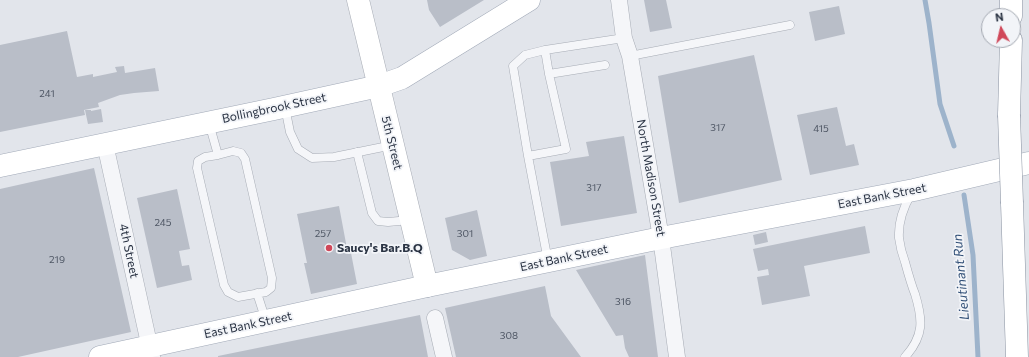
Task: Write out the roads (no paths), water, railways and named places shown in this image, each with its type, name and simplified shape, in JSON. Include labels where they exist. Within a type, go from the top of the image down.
[{"type":"main road","name":"5th Street","points":[[358,0],[427,286]]},
{"type":"main road","name":"Bollingbrook Street","points":[[0,166],[379,86],[402,78],[529,0]]},
{"type":"main road","points":[[1011,48],[1009,115],[1017,357]]},
{"type":"main road","name":"East Bank Street","points":[[100,357],[151,352],[266,322],[427,286],[661,238],[914,190],[1029,163]]},
{"type":"street","name":"North Madison Street","points":[[619,0],[624,38],[630,56],[661,238],[677,357]]},
{"type":"street","name":"4th Street","points":[[106,144],[151,352]]},
{"type":"street","points":[[435,318],[444,357]]},
{"type":"lane","points":[[630,56],[790,25]]},
{"type":"lane","points":[[548,262],[513,66],[525,55],[545,50],[624,38]]},
{"type":"lane","points":[[528,156],[566,149],[545,50]]},
{"type":"lane","points":[[549,74],[605,65]]},
{"type":"lane","points":[[285,107],[290,132],[298,149],[312,158],[334,157],[393,144]]},
{"type":"lane","points":[[209,122],[218,155]]},
{"type":"lane","points":[[233,151],[241,153],[245,159],[272,278],[271,288],[266,292],[238,297],[228,292],[224,285],[197,168],[198,161],[205,157],[218,155],[233,151]]},
{"type":"lane","points":[[358,152],[372,213],[378,221],[388,222],[411,220]]},
{"type":"lane","points":[[905,357],[912,349],[917,339],[921,325],[920,311],[901,251],[899,238],[900,221],[905,205],[914,190]]},
{"type":"lane","points":[[257,293],[266,322]]},
{"type":"waterway","name":"Lieutinant Run","points":[[925,0],[940,104],[954,146]]},
{"type":"waterway","name":"Lieutinant Run","points":[[964,195],[973,255],[978,357]]},
{"type":"place","name":"Saucy's Bar.B.Q","points":[[329,248]]}]
